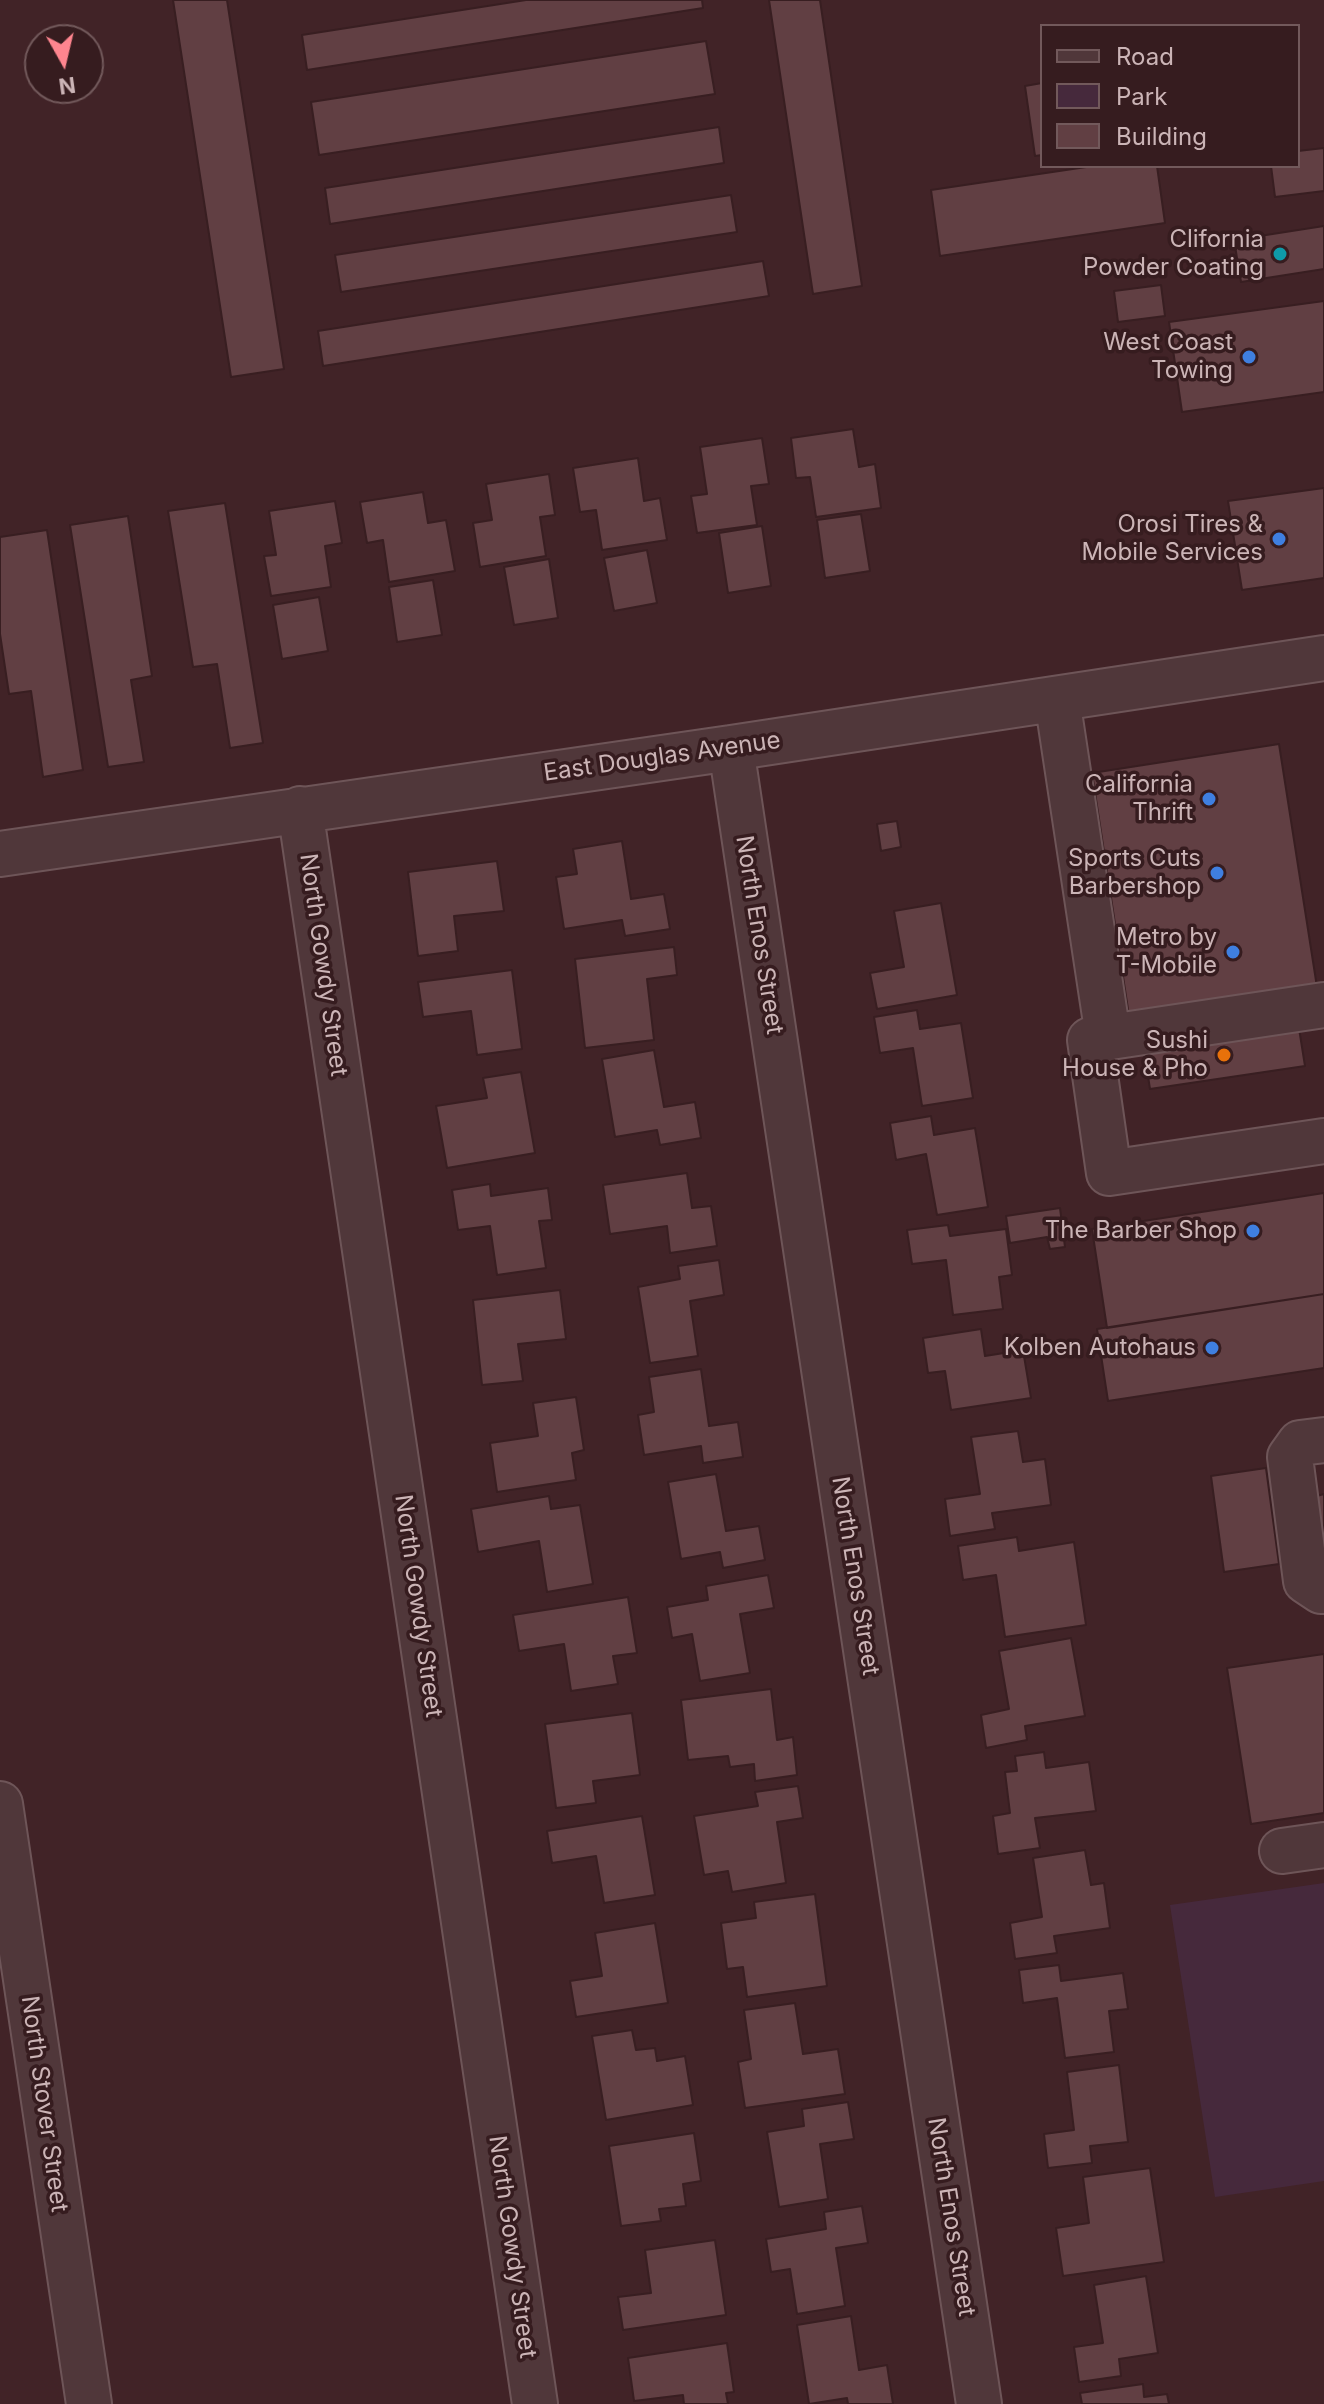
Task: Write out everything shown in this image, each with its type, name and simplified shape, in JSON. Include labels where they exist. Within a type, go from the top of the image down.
[{"type":"street","name":"East Douglas Avenue","points":[[0,854],[1324,658]]},
{"type":"street","points":[[1057,699],[1108,1036]]},
{"type":"street","name":"North Enos Street","points":[[731,748],[979,2404]]},
{"type":"street","name":"North Gowdy Street","points":[[300,809],[535,2404]]},
{"type":"street","points":[[1324,1005],[1090,1040],[1109,1173],[1324,1141]]},
{"type":"street","points":[[1324,1440],[1300,1443],[1290,1457],[1306,1581],[1324,1591]]},
{"type":"street","name":"North Stover Street","points":[[0,1804],[89,2404]]},
{"type":"green space","points":[[1324,1883],[1324,2181],[1215,2197],[1170,1905]]},
{"type":"building","points":[[173,0],[227,0],[284,369],[231,377]]},
{"type":"building","points":[[526,0],[702,0],[703,8],[307,70],[302,35]]},
{"type":"building","points":[[769,0],[820,0],[862,286],[813,294]]},
{"type":"building","points":[[706,41],[715,94],[319,155],[311,102]]},
{"type":"building","points":[[1040,83],[1040,155],[1035,156],[1025,86]]},
{"type":"building","points":[[719,127],[724,163],[330,224],[325,188]]},
{"type":"building","points":[[1324,148],[1324,191],[1275,197],[1271,168],[1300,168],[1300,151]]},
{"type":"building","points":[[1080,168],[1157,168],[1165,223],[940,256],[931,190]]},
{"type":"building","points":[[731,195],[737,232],[341,292],[335,255]]},
{"type":"building","name":"Clifornia Powder Coating","points":[[1324,226],[1324,269],[1241,282],[1234,240]]},
{"type":"building","points":[[763,261],[769,296],[323,366],[318,331]]},
{"type":"building","points":[[1161,285],[1165,316],[1118,322],[1114,291]]},
{"type":"building","name":"West Coast Towing","points":[[1324,301],[1324,392],[1182,412],[1169,322]]},
{"type":"building","points":[[853,429],[859,467],[875,464],[881,508],[816,517],[810,477],[796,478],[791,438]]},
{"type":"building","points":[[762,438],[769,484],[751,486],[757,525],[697,533],[691,496],[707,494],[700,447]]},
{"type":"building","points":[[638,458],[644,501],[660,498],[667,540],[602,550],[596,510],[580,512],[573,468]]},
{"type":"building","points":[[549,474],[555,515],[540,517],[546,556],[480,567],[473,523],[492,520],[486,484]]},
{"type":"building","name":"Orosi Tires & Mobile Services","points":[[1324,488],[1324,578],[1242,590],[1228,501]]},
{"type":"building","points":[[423,492],[428,523],[446,520],[455,571],[389,582],[383,540],[367,543],[360,502]]},
{"type":"building","points":[[335,501],[342,543],[325,546],[331,587],[271,596],[264,556],[276,555],[269,511]]},
{"type":"building","points":[[225,503],[263,743],[230,748],[217,664],[193,667],[168,511]]},
{"type":"building","points":[[861,514],[870,571],[825,578],[817,520]]},
{"type":"building","points":[[128,516],[152,676],[131,680],[144,762],[108,767],[70,525]]},
{"type":"building","points":[[762,526],[771,586],[728,593],[719,533]]},
{"type":"building","points":[[47,530],[83,770],[43,777],[31,691],[9,694],[0,634],[0,537]]},
{"type":"building","points":[[647,550],[657,603],[614,611],[604,558]]},
{"type":"building","points":[[549,559],[558,618],[514,625],[504,567]]},
{"type":"building","points":[[433,580],[442,635],[397,642],[389,587]]},
{"type":"building","points":[[319,597],[328,651],[282,659],[273,605]]},
{"type":"building","points":[[1279,744],[1317,987],[1129,1016],[1092,773]]},
{"type":"building","points":[[897,821],[901,847],[881,851],[877,824]]},
{"type":"building","points":[[622,841],[631,899],[664,894],[670,929],[625,936],[622,920],[564,929],[556,877],[577,874],[573,849]]},
{"type":"building","points":[[497,861],[504,911],[454,916],[458,951],[418,956],[408,872]]},
{"type":"building","points":[[941,903],[957,995],[877,1009],[870,973],[904,967],[894,911]]},
{"type":"building","points":[[674,947],[677,975],[647,979],[654,1040],[585,1048],[575,959]]},
{"type":"building","points":[[512,970],[522,1049],[477,1055],[471,1011],[423,1017],[418,982]]},
{"type":"building","points":[[917,1010],[920,1029],[961,1023],[973,1098],[922,1106],[913,1048],[880,1053],[874,1017]]},
{"type":"building","name":"Sushi House & Pho","points":[[1298,1022],[1305,1066],[1150,1089],[1143,1045]]},
{"type":"building","points":[[654,1050],[664,1107],[695,1102],[701,1138],[660,1145],[657,1130],[615,1137],[602,1059]]},
{"type":"building","points":[[521,1072],[535,1153],[447,1168],[436,1106],[487,1098],[483,1078]]},
{"type":"building","points":[[931,1116],[934,1135],[975,1128],[988,1207],[937,1215],[926,1154],[896,1160],[890,1123]]},
{"type":"building","points":[[687,1173],[692,1208],[711,1206],[717,1246],[670,1253],[667,1226],[610,1234],[603,1185]]},
{"type":"building","points":[[490,1184],[491,1196],[548,1188],[552,1220],[539,1221],[546,1268],[497,1275],[490,1226],[458,1230],[452,1190]]},
{"type":"building","points":[[1324,1193],[1324,1294],[1107,1328],[1092,1229]]},
{"type":"building","points":[[1060,1208],[1065,1247],[1050,1249],[1047,1237],[1010,1243],[1006,1216]]},
{"type":"building","points":[[948,1225],[950,1236],[1006,1229],[1012,1275],[999,1277],[1003,1309],[953,1315],[946,1260],[912,1264],[907,1230]]},
{"type":"building","points":[[719,1260],[724,1295],[690,1301],[698,1356],[650,1363],[638,1287],[680,1279],[678,1266]]},
{"type":"building","points":[[560,1290],[566,1339],[518,1344],[523,1381],[482,1385],[473,1300]]},
{"type":"building","name":"Kolben Autohaus","points":[[1324,1294],[1324,1368],[1108,1401],[1097,1329]]},
{"type":"building","points":[[981,1329],[985,1356],[1023,1350],[1031,1398],[951,1410],[945,1371],[928,1373],[923,1338]]},
{"type":"building","points":[[701,1369],[709,1426],[738,1422],[743,1457],[703,1463],[701,1446],[644,1455],[638,1415],[654,1412],[649,1377]]},
{"type":"building","points":[[576,1397],[584,1450],[572,1453],[576,1480],[497,1492],[490,1443],[538,1436],[533,1403]]},
{"type":"building","points":[[1018,1431],[1023,1462],[1045,1459],[1051,1505],[992,1513],[995,1529],[950,1536],[945,1499],[980,1494],[971,1437]]},
{"type":"building","points":[[1266,1468],[1279,1564],[1224,1572],[1211,1476]]},
{"type":"building","points":[[716,1474],[726,1531],[759,1526],[765,1560],[723,1568],[720,1552],[681,1559],[668,1482]]},
{"type":"building","points":[[1324,1494],[1324,1537],[1323,1537],[1317,1496]]},
{"type":"building","points":[[549,1496],[551,1509],[580,1505],[593,1584],[547,1592],[539,1541],[478,1552],[471,1509]]},
{"type":"building","points":[[1017,1537],[1019,1551],[1074,1542],[1086,1625],[1005,1637],[996,1575],[963,1580],[958,1546]]},
{"type":"building","points":[[768,1575],[774,1608],[740,1614],[750,1673],[700,1681],[692,1634],[672,1638],[667,1607],[708,1600],[706,1586]]},
{"type":"building","points":[[628,1597],[637,1653],[613,1656],[618,1684],[571,1691],[564,1644],[519,1651],[513,1615]]},
{"type":"building","points":[[1071,1638],[1085,1716],[1025,1726],[1027,1740],[986,1748],[981,1715],[1009,1709],[999,1651]]},
{"type":"building","points":[[1324,1654],[1324,1813],[1251,1824],[1227,1668]]},
{"type":"building","points":[[771,1689],[777,1740],[793,1737],[797,1775],[755,1781],[754,1764],[730,1767],[728,1756],[688,1760],[681,1700]]},
{"type":"building","points":[[632,1713],[640,1775],[593,1781],[596,1803],[556,1808],[545,1724]]},
{"type":"building","points":[[1044,1752],[1046,1768],[1089,1762],[1096,1811],[1035,1818],[1040,1848],[998,1854],[993,1816],[1010,1813],[1005,1772],[1017,1771],[1015,1756]]},
{"type":"building","points":[[798,1786],[803,1818],[777,1822],[786,1883],[732,1892],[728,1871],[704,1875],[694,1816],[758,1806],[755,1792]]},
{"type":"building","points":[[642,1816],[655,1895],[604,1903],[596,1856],[552,1863],[547,1831]]},
{"type":"building","points":[[1085,1850],[1091,1885],[1104,1883],[1110,1928],[1054,1936],[1057,1953],[1015,1959],[1010,1923],[1042,1917],[1033,1858]]},
{"type":"building","points":[[815,1894],[827,1986],[747,1997],[743,1967],[727,1969],[721,1923],[756,1918],[754,1902]]},
{"type":"building","points":[[655,1923],[668,2003],[576,2017],[570,1981],[602,1976],[595,1933]]},
{"type":"building","points":[[1059,1965],[1061,1981],[1123,1973],[1128,2009],[1109,2011],[1114,2052],[1065,2058],[1057,1998],[1023,2003],[1019,1970]]},
{"type":"building","points":[[795,2003],[803,2054],[838,2049],[845,2094],[745,2108],[738,2062],[751,2059],[744,2010]]},
{"type":"building","points":[[632,2030],[636,2050],[655,2048],[657,2061],[685,2056],[693,2105],[606,2120],[592,2036]]},
{"type":"building","points":[[1119,2065],[1128,2142],[1090,2146],[1092,2163],[1048,2168],[1044,2134],[1074,2130],[1067,2072]]},
{"type":"building","points":[[848,2102],[854,2139],[820,2144],[828,2199],[779,2207],[767,2132],[804,2126],[802,2109]]},
{"type":"building","points":[[694,2133],[701,2181],[683,2184],[686,2206],[659,2209],[661,2221],[621,2226],[609,2146]]},
{"type":"building","points":[[1150,2168],[1164,2262],[1063,2276],[1056,2228],[1089,2223],[1083,2177]]},
{"type":"building","points":[[862,2206],[868,2243],[836,2248],[845,2306],[797,2314],[790,2269],[771,2272],[766,2239],[826,2229],[824,2212]]},
{"type":"building","points":[[715,2240],[726,2315],[623,2330],[618,2297],[651,2293],[645,2250]]},
{"type":"building","points":[[1146,2276],[1158,2353],[1119,2359],[1121,2376],[1079,2382],[1074,2347],[1103,2343],[1094,2285]]},
{"type":"building","points":[[851,2316],[859,2370],[887,2365],[893,2404],[848,2404],[847,2398],[809,2404],[797,2325]]},
{"type":"building","points":[[727,2343],[734,2392],[726,2393],[728,2404],[684,2404],[683,2395],[634,2401],[628,2358]]},
{"type":"building","points":[[1143,2384],[1144,2397],[1167,2394],[1169,2404],[1082,2404],[1080,2393]]},
{"type":"place","name":"Clifornia Powder Coating","points":[[1280,254]]},
{"type":"place","name":"West Coast Towing","points":[[1249,357]]},
{"type":"place","name":"Orosi Tires & Mobile Services","points":[[1279,539]]},
{"type":"place","name":"California Thrift","points":[[1209,799]]},
{"type":"place","name":"Sports Cuts Barbershop","points":[[1217,873]]},
{"type":"place","name":"Metro by T-Mobile","points":[[1233,952]]},
{"type":"place","name":"Sushi House & Pho","points":[[1224,1055]]},
{"type":"place","name":"The Barber Shop","points":[[1253,1231]]},
{"type":"place","name":"Kolben Autohaus","points":[[1212,1348]]}]
